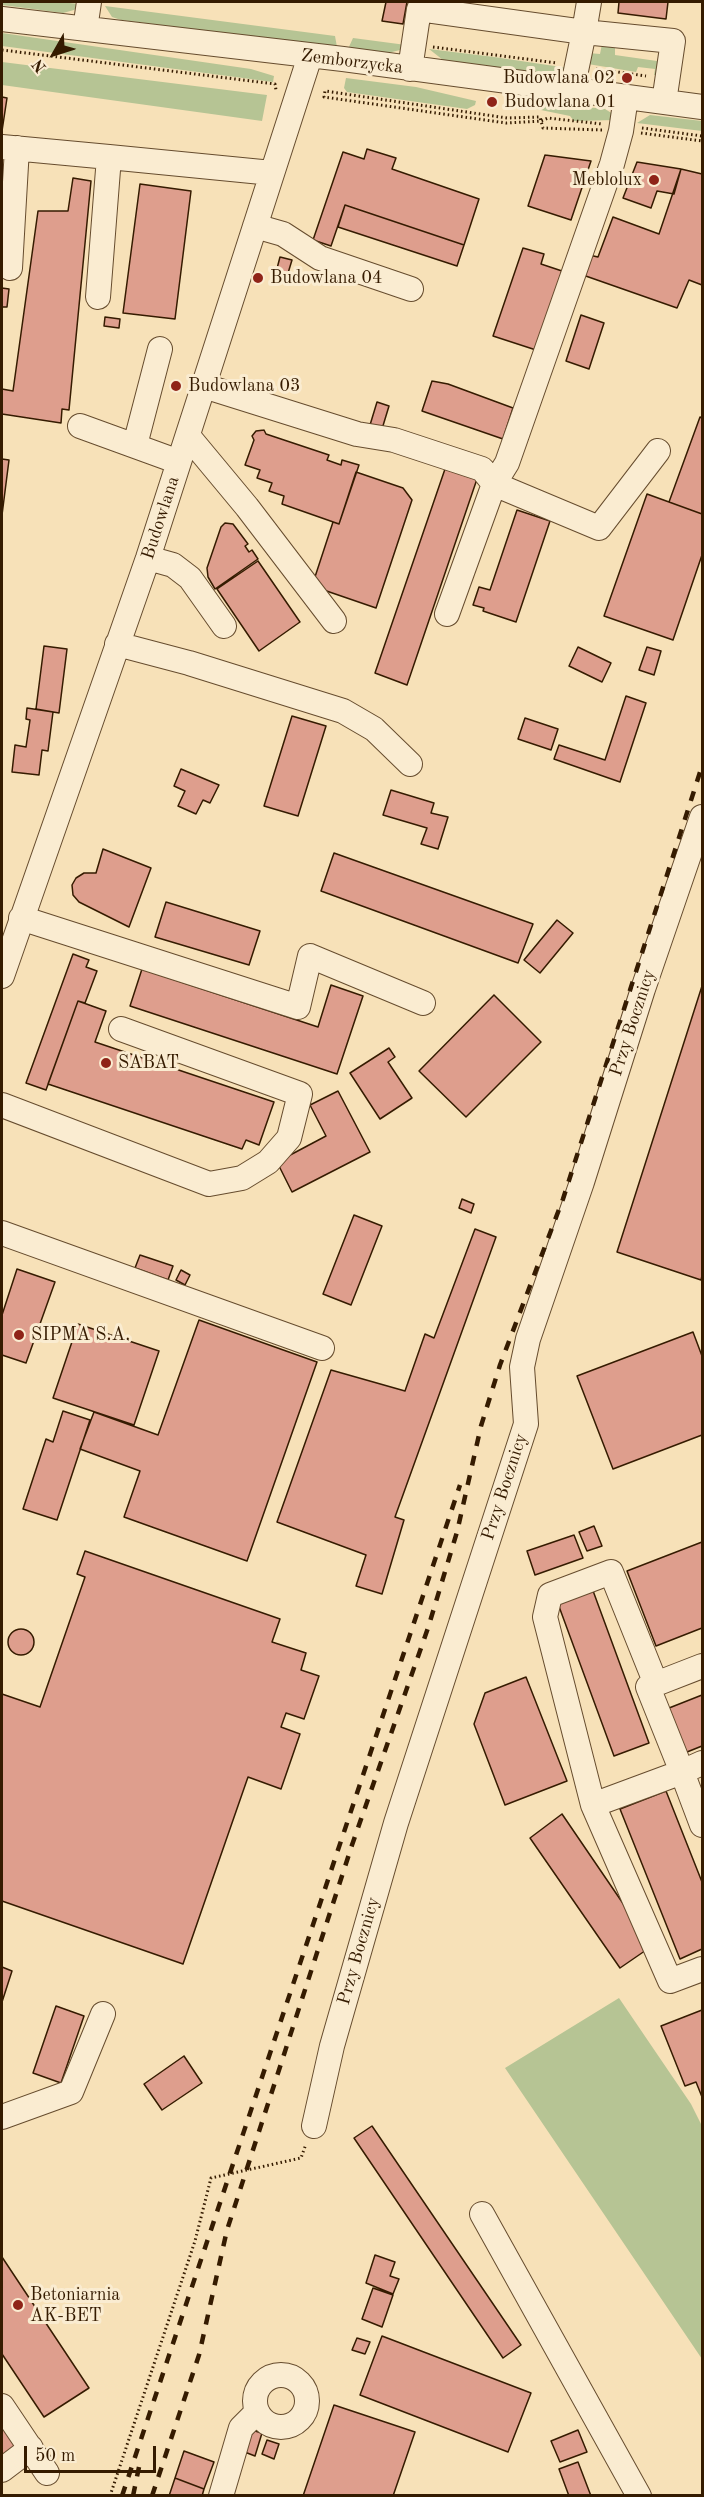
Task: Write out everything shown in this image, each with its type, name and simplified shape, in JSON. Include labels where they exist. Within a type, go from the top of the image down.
[{"type":"street","points":[[85,29],[89,2]]},
{"type":"street","points":[[572,90],[589,2]]},
{"type":"street","points":[[410,69],[417,5],[584,32],[673,41],[664,102]]},
{"type":"street","name":"Zemborzycka","points":[[2,19],[702,107]]},
{"type":"street","name":"Budowlana","points":[[2,976],[148,558],[310,56]]},
{"type":"street","points":[[447,614],[494,484],[507,463],[622,128],[626,97]]},
{"type":"street","points":[[10,268],[9,148],[272,173]]},
{"type":"street","points":[[98,297],[110,157]]},
{"type":"street","points":[[255,226],[283,234],[320,258],[411,289]]},
{"type":"street","points":[[135,445],[160,349]]},
{"type":"street","points":[[204,386],[357,434],[394,440],[482,469],[494,484],[598,528],[658,451]]},
{"type":"street","points":[[80,426],[179,462]]},
{"type":"street","points":[[188,436],[247,507],[334,621]]},
{"type":"street","points":[[148,558],[172,564],[190,578],[224,626]]},
{"type":"street","points":[[117,644],[189,663],[343,711],[374,729],[410,764]]},
{"type":"street","name":"Przy Bocznicy","points":[[314,2126],[332,2046],[396,1823],[526,1424],[522,1367],[528,1339],[702,817]]},
{"type":"street","points":[[21,918],[297,1008],[310,956],[423,1003]]},
{"type":"street","points":[[2,1105],[209,1184],[242,1178],[268,1162],[289,1138],[300,1094],[121,1029]]},
{"type":"street","points":[[2,1233],[322,1348]]},
{"type":"street","points":[[656,1684],[611,1572],[550,1595],[545,1617],[593,1805],[670,1981],[702,1969]]},
{"type":"street","points":[[702,1666],[648,1687],[692,1768],[702,1825]]},
{"type":"street","points":[[593,1805],[692,1768]]},
{"type":"street","points":[[2,2117],[71,2092],[103,2014]]},
{"type":"street","points":[[482,2214],[590,2403],[639,2496]]},
{"type":"street","points":[[2,2406],[47,2473]]},
{"type":"street","points":[[221,2496],[242,2428],[257,2412]]},
{"type":"street","points":[[2,2470],[31,2448]]},
{"type":"path","points":[[2,50],[275,84],[276,90]]},
{"type":"path","points":[[325,91],[324,96],[329,98],[506,123],[541,121],[548,118],[702,138]]},
{"type":"path","points":[[541,121],[543,128],[622,128]]},
{"type":"path","points":[[110,2496],[195,2241],[211,2178],[301,2158],[314,2126]]},
{"type":"green space","points":[[2,2],[80,4],[74,10],[63,13],[2,5]]},
{"type":"green space","points":[[105,6],[335,36],[337,47],[121,20],[112,17]]},
{"type":"green space","points":[[2,33],[251,69],[274,76],[273,82],[2,46]]},
{"type":"green space","points":[[353,38],[406,45],[400,50],[388,53],[348,49]]},
{"type":"green space","points":[[602,44],[615,44],[615,55],[664,62],[663,75],[654,75],[655,69],[638,67],[636,72],[588,64],[588,53],[600,54]]},
{"type":"green space","points":[[429,49],[568,68],[560,73],[548,74],[443,60]]},
{"type":"green space","points":[[2,62],[267,95],[262,121],[2,85]]},
{"type":"green space","points":[[346,78],[416,87],[476,101],[475,105],[467,109],[347,92],[344,88]]},
{"type":"green space","points":[[557,104],[605,109],[613,114],[615,120],[574,121],[570,116],[536,109],[536,106]]},
{"type":"green space","points":[[650,115],[702,121],[702,131],[637,123]]},
{"type":"green space","points":[[619,1998],[691,2104],[702,2126],[702,2359],[505,2068]]},
{"type":"building","points":[[386,2],[407,2],[403,24],[382,21]]},
{"type":"building","points":[[619,2],[668,2],[666,19],[618,13]]},
{"type":"building","points":[[2,97],[7,98],[2,131]]},
{"type":"building","points":[[367,149],[396,158],[392,169],[479,199],[464,245],[345,205],[331,246],[313,240],[343,152],[364,159]]},
{"type":"building","points":[[545,155],[591,161],[571,220],[528,206]]},
{"type":"building","name":"Meblolux","points":[[637,162],[681,169],[674,194],[657,191],[651,208],[623,198]]},
{"type":"building","points":[[681,169],[702,174],[702,285],[689,280],[677,308],[580,274],[589,255],[598,257],[613,217],[659,234]]},
{"type":"building","points":[[73,178],[91,181],[69,410],[62,409],[61,423],[2,414],[2,389],[13,391],[38,211],[68,211]]},
{"type":"building","points":[[140,184],[191,191],[175,319],[123,313]]},
{"type":"building","points":[[345,205],[464,245],[457,266],[338,227]]},
{"type":"building","points":[[523,248],[544,254],[541,264],[562,271],[536,350],[493,336]]},
{"type":"building","points":[[280,257],[292,260],[285,283],[274,280]]},
{"type":"building","points":[[2,288],[9,289],[7,307],[2,307]]},
{"type":"building","points":[[581,315],[604,323],[589,369],[566,361]]},
{"type":"building","points":[[105,317],[120,319],[119,328],[104,326]]},
{"type":"building","points":[[432,381],[448,384],[513,408],[503,439],[422,411]]},
{"type":"building","points":[[377,402],[389,406],[382,429],[370,425]]},
{"type":"building","points":[[700,417],[702,418],[702,514],[669,502]]},
{"type":"building","points":[[264,430],[266,434],[329,455],[327,460],[341,465],[342,460],[359,465],[339,524],[282,504],[284,496],[269,491],[272,483],[257,478],[260,470],[245,465],[254,440],[252,436],[256,431]]},
{"type":"building","points":[[2,459],[9,460],[2,515]]},
{"type":"building","points":[[445,469],[477,479],[407,685],[375,673]]},
{"type":"building","points":[[356,472],[403,488],[412,500],[376,608],[312,586],[333,522],[339,524]]},
{"type":"building","points":[[647,494],[702,514],[702,555],[673,640],[604,616]]},
{"type":"building","points":[[517,510],[550,521],[516,622],[483,611],[484,608],[473,605],[479,587],[490,590]]},
{"type":"building","points":[[225,523],[233,524],[248,544],[245,546],[249,552],[252,550],[258,559],[215,589],[208,577],[207,568],[221,527]]},
{"type":"building","points":[[258,561],[300,622],[259,651],[217,589]]},
{"type":"building","points":[[44,646],[67,649],[59,713],[36,709]]},
{"type":"building","points":[[578,647],[611,663],[602,682],[569,666]]},
{"type":"building","points":[[647,647],[661,651],[654,675],[639,670]]},
{"type":"building","points":[[626,696],[646,703],[620,782],[554,759],[559,745],[605,760]]},
{"type":"building","points":[[27,708],[53,712],[48,751],[42,750],[39,775],[12,772],[15,745],[26,747],[30,720],[26,719]]},
{"type":"building","points":[[292,716],[326,726],[298,816],[264,806]]},
{"type":"building","points":[[525,718],[558,729],[551,750],[518,739]]},
{"type":"building","points":[[181,769],[219,785],[210,803],[203,800],[196,814],[178,806],[185,791],[174,786]]},
{"type":"building","points":[[391,790],[434,803],[431,813],[448,817],[438,849],[421,844],[427,828],[383,815]]},
{"type":"building","points":[[103,849],[151,868],[129,927],[79,902],[73,895],[72,885],[76,878],[84,873],[96,873]]},
{"type":"building","points":[[334,853],[533,924],[518,963],[321,891]]},
{"type":"building","points":[[166,902],[260,931],[249,965],[155,937]]},
{"type":"building","points":[[557,920],[573,933],[540,973],[524,960]]},
{"type":"building","points":[[73,954],[89,960],[86,967],[97,971],[85,1003],[78,1001],[46,1090],[26,1083]]},
{"type":"building","points":[[142,969],[318,1027],[331,985],[363,996],[337,1074],[130,1006]]},
{"type":"building","points":[[702,986],[702,1276],[701,1280],[617,1252]]},
{"type":"building","points":[[494,995],[541,1042],[466,1117],[419,1071]]},
{"type":"building","name":"SABAT","points":[[78,1001],[106,1011],[95,1042],[274,1102],[259,1145],[246,1140],[242,1149],[48,1084]]},
{"type":"building","points":[[389,1048],[395,1057],[388,1062],[412,1098],[380,1119],[350,1073]]},
{"type":"building","points":[[338,1091],[370,1152],[292,1192],[277,1162],[326,1136],[310,1105]]},
{"type":"building","points":[[462,1199],[474,1204],[471,1213],[459,1208]]},
{"type":"building","points":[[354,1215],[382,1226],[351,1305],[323,1294]]},
{"type":"building","points":[[475,1229],[496,1237],[395,1517],[404,1520],[382,1594],[356,1586],[366,1555],[277,1522],[331,1370],[405,1391],[425,1334],[434,1338]]},
{"type":"building","points":[[140,1255],[173,1266],[168,1280],[135,1268]]},
{"type":"building","name":"SIPMA S.A.","points":[[17,1269],[55,1282],[26,1363],[2,1355],[2,1315]]},
{"type":"building","points":[[181,1270],[190,1275],[185,1285],[176,1280]]},
{"type":"building","points":[[199,1320],[317,1362],[247,1561],[124,1517],[140,1471],[80,1449],[94,1412],[158,1435]]},
{"type":"building","points":[[78,1324],[159,1351],[134,1425],[53,1398]]},
{"type":"building","points":[[693,1332],[702,1356],[702,1435],[613,1469],[577,1376]]},
{"type":"building","points":[[63,1411],[90,1420],[57,1520],[23,1509],[46,1439],[53,1442]]},
{"type":"building","points":[[594,1526],[602,1546],[587,1551],[579,1532]]},
{"type":"building","points":[[574,1535],[583,1558],[535,1575],[527,1551]]},
{"type":"building","points":[[702,1542],[702,1628],[656,1646],[627,1571]]},
{"type":"building","points":[[85,1551],[280,1619],[272,1642],[306,1653],[301,1670],[319,1676],[304,1719],[286,1713],[281,1727],[300,1734],[281,1789],[248,1777],[183,1964],[2,1901],[2,1694],[40,1707],[85,1577],[77,1574]]},
{"type":"building","points":[[592,1588],[649,1743],[614,1756],[557,1601]]},
{"type":"building","points":[[21,1629],[30,1633],[34,1642],[30,1651],[21,1655],[12,1651],[8,1642],[12,1633]]},
{"type":"building","points":[[526,1677],[567,1781],[505,1805],[474,1724],[485,1693]]},
{"type":"building","points":[[702,1695],[702,1746],[682,1754],[664,1710]]},
{"type":"building","points":[[666,1791],[702,1882],[702,1949],[680,1959],[620,1809]]},
{"type":"building","points":[[562,1814],[652,1946],[620,1968],[530,1838]]},
{"type":"building","points":[[2,1967],[12,1971],[2,2002]]},
{"type":"building","points":[[56,2006],[84,2016],[61,2083],[33,2073]]},
{"type":"building","points":[[702,2010],[702,2097],[696,2082],[685,2086],[661,2026]]},
{"type":"building","points":[[184,2056],[202,2083],[162,2110],[144,2084]]},
{"type":"building","points":[[372,2126],[521,2345],[503,2358],[354,2138]]},
{"type":"building","points":[[375,2255],[395,2262],[390,2276],[399,2279],[393,2294],[366,2283]]},
{"type":"building","name":"Betoniarnia AK-BET","points":[[2,2257],[89,2388],[44,2417],[2,2354]]},
{"type":"building","points":[[373,2288],[393,2295],[382,2327],[362,2319]]},
{"type":"building","points":[[382,2336],[531,2393],[508,2452],[360,2395]]},
{"type":"building","points":[[357,2338],[370,2342],[365,2354],[352,2350]]},
{"type":"building","points":[[334,2405],[415,2432],[393,2496],[303,2496]]},
{"type":"building","points":[[2,2421],[19,2447],[2,2459]]},
{"type":"building","points":[[248,2429],[262,2433],[255,2456],[242,2451]]},
{"type":"building","points":[[578,2430],[587,2452],[560,2462],[551,2441]]},
{"type":"building","points":[[267,2440],[279,2444],[274,2459],[262,2454]]},
{"type":"building","points":[[184,2451],[214,2462],[204,2489],[175,2478]]},
{"type":"building","points":[[578,2462],[591,2496],[569,2496],[559,2469]]},
{"type":"building","points":[[175,2478],[204,2489],[202,2496],[169,2496]]},
{"type":"railway","points":[[152,2496],[199,2355],[227,2230],[352,1845],[428,1628],[457,1532],[481,1426],[500,1365],[563,1199],[702,766]]},
{"type":"railway","points":[[122,2496],[460,1485]]},
{"type":"railway","points":[[133,2496],[139,2467]]},
{"type":"place","name":"Budowlana 02","points":[[627,78]]},
{"type":"place","name":"Budowlana 01","points":[[492,102]]},
{"type":"place","name":"Meblolux","points":[[654,180]]},
{"type":"place","name":"Budowlana 04","points":[[258,278]]},
{"type":"place","name":"Budowlana 03","points":[[176,386]]},
{"type":"place","name":"SABAT","points":[[106,1063]]},
{"type":"place","name":"SIPMA S.A.","points":[[19,1335]]},
{"type":"place","name":"Betoniarnia AK-BET","points":[[18,2305]]}]
